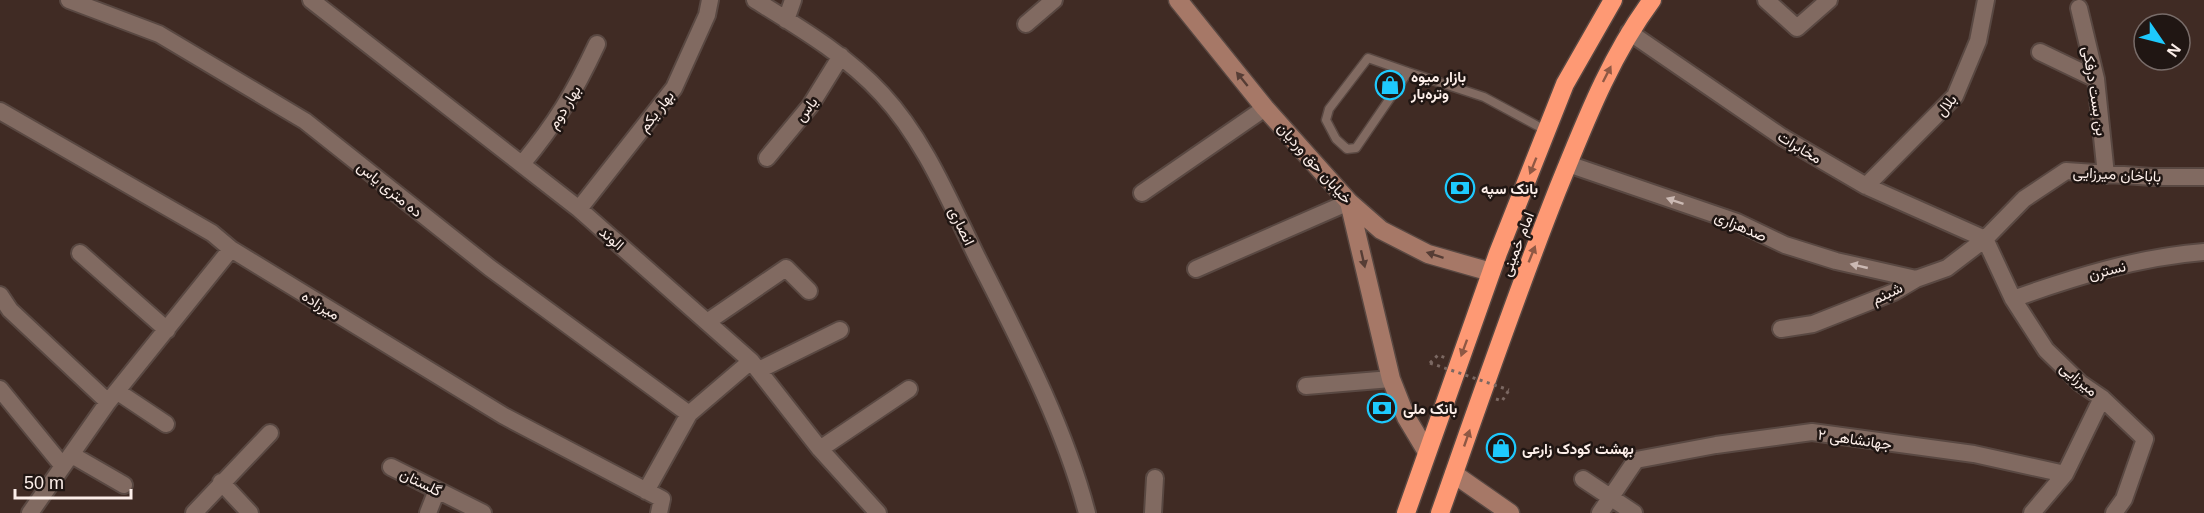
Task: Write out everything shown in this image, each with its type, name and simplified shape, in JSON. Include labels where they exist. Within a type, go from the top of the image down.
[{"type":"highway","name":"امام خمینی","points":[[1406,513],[1491,272],[1565,84],[1613,0]]},
{"type":"highway","name":"امام خمینی","points":[[1440,513],[1528,264],[1595,98],[1629,32],[1652,0]]},
{"type":"main road","name":"خیابان حق وردیان","points":[[1178,0],[1265,108],[1349,202],[1381,230],[1419,249],[1491,272]]},
{"type":"main road","points":[[1349,202],[1391,379],[1406,417],[1427,452]]},
{"type":"main road","points":[[1454,474],[1510,513]]},
{"type":"street","name":"ده متری یاس","points":[[69,0],[159,34],[305,121],[490,268],[689,414]]},
{"type":"street","name":"الوند","points":[[311,0],[579,209],[707,322],[755,366],[820,448],[878,513]]},
{"type":"street","name":"بهار یکم","points":[[579,209],[674,88],[710,0]]},
{"type":"street","name":"انصاری","points":[[755,0],[841,56],[883,95],[917,141],[947,196],[1057,423],[1087,513]]},
{"type":"street","points":[[786,20],[793,0]]},
{"type":"street","points":[[1026,24],[1054,0]]},
{"type":"street","points":[[1766,0],[1797,28],[1829,0]]},
{"type":"street","name":"بلال","points":[[1866,186],[1955,96],[1978,41],[1986,0]]},
{"type":"street","name":"بن بست درفکی","points":[[2079,8],[2096,79],[2106,174]]},
{"type":"street","name":"مخابرات","points":[[1629,32],[1782,137],[1866,186],[1985,239]]},
{"type":"street","name":"بهار دوم","points":[[522,165],[555,125],[577,87],[597,44]]},
{"type":"street","points":[[2040,52],[2096,79]]},
{"type":"street","name":"یاس","points":[[767,158],[810,106],[841,56]]},
{"type":"street","points":[[1142,193],[1265,108]]},
{"type":"street","name":"میرزاده","points":[[0,111],[212,233],[231,249],[495,411],[646,491]]},
{"type":"street","name":"صدهزاری","points":[[1568,164],[1737,222],[1785,245],[1836,261],[1916,279]]},
{"type":"street","name":"باباخان میرزایی","points":[[1985,239],[2024,199],[2066,171],[2204,177]]},
{"type":"street","points":[[1196,269],[1349,202]]},
{"type":"street","name":"شبنم","points":[[1781,329],[1813,324],[1894,292],[1916,279],[1947,267],[1985,239]]},
{"type":"street","name":"میرزایی","points":[[1985,239],[2013,299],[2046,350],[2080,383],[2102,398],[2145,439],[2124,499],[2114,513]]},
{"type":"street","points":[[30,513],[113,397],[231,249]]},
{"type":"street","name":"نسترن","points":[[2013,299],[2062,282],[2124,265],[2204,252]]},
{"type":"street","points":[[80,253],[167,330]]},
{"type":"street","points":[[707,322],[786,268],[809,291]]},
{"type":"street","points":[[0,295],[10,310],[113,397],[166,424]]},
{"type":"street","points":[[659,513],[662,499],[646,491],[689,414],[755,366],[840,330]]},
{"type":"street","points":[[1306,386],[1391,379]]},
{"type":"street","points":[[0,389],[67,460],[124,485]]},
{"type":"street","points":[[820,448],[909,389]]},
{"type":"street","points":[[2032,513],[2065,474],[2102,398]]},
{"type":"street","name":"جهانشاهی ۲","points":[[1605,506],[1636,460],[1716,445],[1812,432],[1974,454],[2065,474]]},
{"type":"street","points":[[194,513],[270,433]]},
{"type":"street","name":"گلستان","points":[[391,467],[483,513]]},
{"type":"street","points":[[1153,513],[1155,478]]},
{"type":"street","points":[[1583,479],[1605,506],[1634,513]]},
{"type":"street","points":[[221,482],[250,513]]},
{"type":"street","points":[[428,513],[438,489]]},
{"type":"lane","points":[[1408,72],[1356,148],[1347,149],[1336,139],[1326,120],[1329,109],[1368,58],[1484,97],[1547,131]]},
{"type":"path","points":[[1438,355],[1430,363],[1509,390],[1502,401]]},
{"type":"place","name":"بازار میوه وتره‌بار","points":[[1390,85]]},
{"type":"place","name":"بانک سپه","points":[[1460,188]]},
{"type":"place","name":"بانک ملی","points":[[1382,408]]},
{"type":"place","name":"بهشت کودک زارعی","points":[[1501,448]]}]
